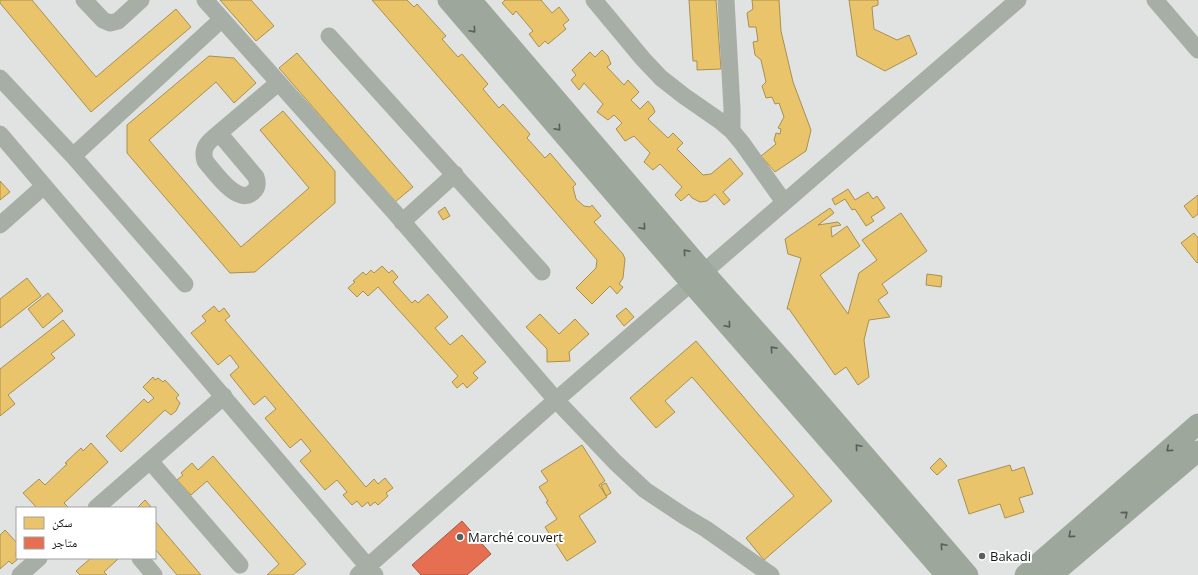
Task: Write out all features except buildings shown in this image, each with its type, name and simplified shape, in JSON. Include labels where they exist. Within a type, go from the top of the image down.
[{"type":"main road","points":[[448,0],[698,278],[786,364],[968,575]]},
{"type":"main road","points":[[471,0],[698,278],[946,575]]},
{"type":"main road","points":[[1025,575],[1198,424]]},
{"type":"main road","points":[[1052,575],[1198,451]]},
{"type":"street","points":[[84,0],[103,20],[110,23],[118,21],[141,0]]},
{"type":"street","points":[[205,0],[402,222],[556,400],[615,462],[645,490],[706,529],[771,575]]},
{"type":"street","points":[[594,0],[643,59],[661,78],[732,131],[784,202]]},
{"type":"street","points":[[726,0],[732,131]]},
{"type":"street","points":[[0,134],[224,396],[367,572],[556,400],[1018,0]]},
{"type":"street","points":[[1155,0],[1198,50]]},
{"type":"street","points":[[72,156],[222,19]]},
{"type":"street","points":[[329,36],[542,272]]},
{"type":"street","points":[[0,78],[72,156],[185,284]]},
{"type":"street","points":[[219,133],[278,83]]},
{"type":"street","points":[[402,222],[454,174]]},
{"type":"street","points":[[0,225],[44,186]]},
{"type":"street","points":[[97,507],[224,396]]},
{"type":"street","points":[[150,461],[240,565]]},
{"type":"street","points":[[20,575],[38,559]]},
{"type":"street","points":[[141,559],[154,575]]},
{"type":"place","name":"Marché couvert","points":[[460,537]]},
{"type":"place","name":"Bakadi","points":[[982,556]]}]
